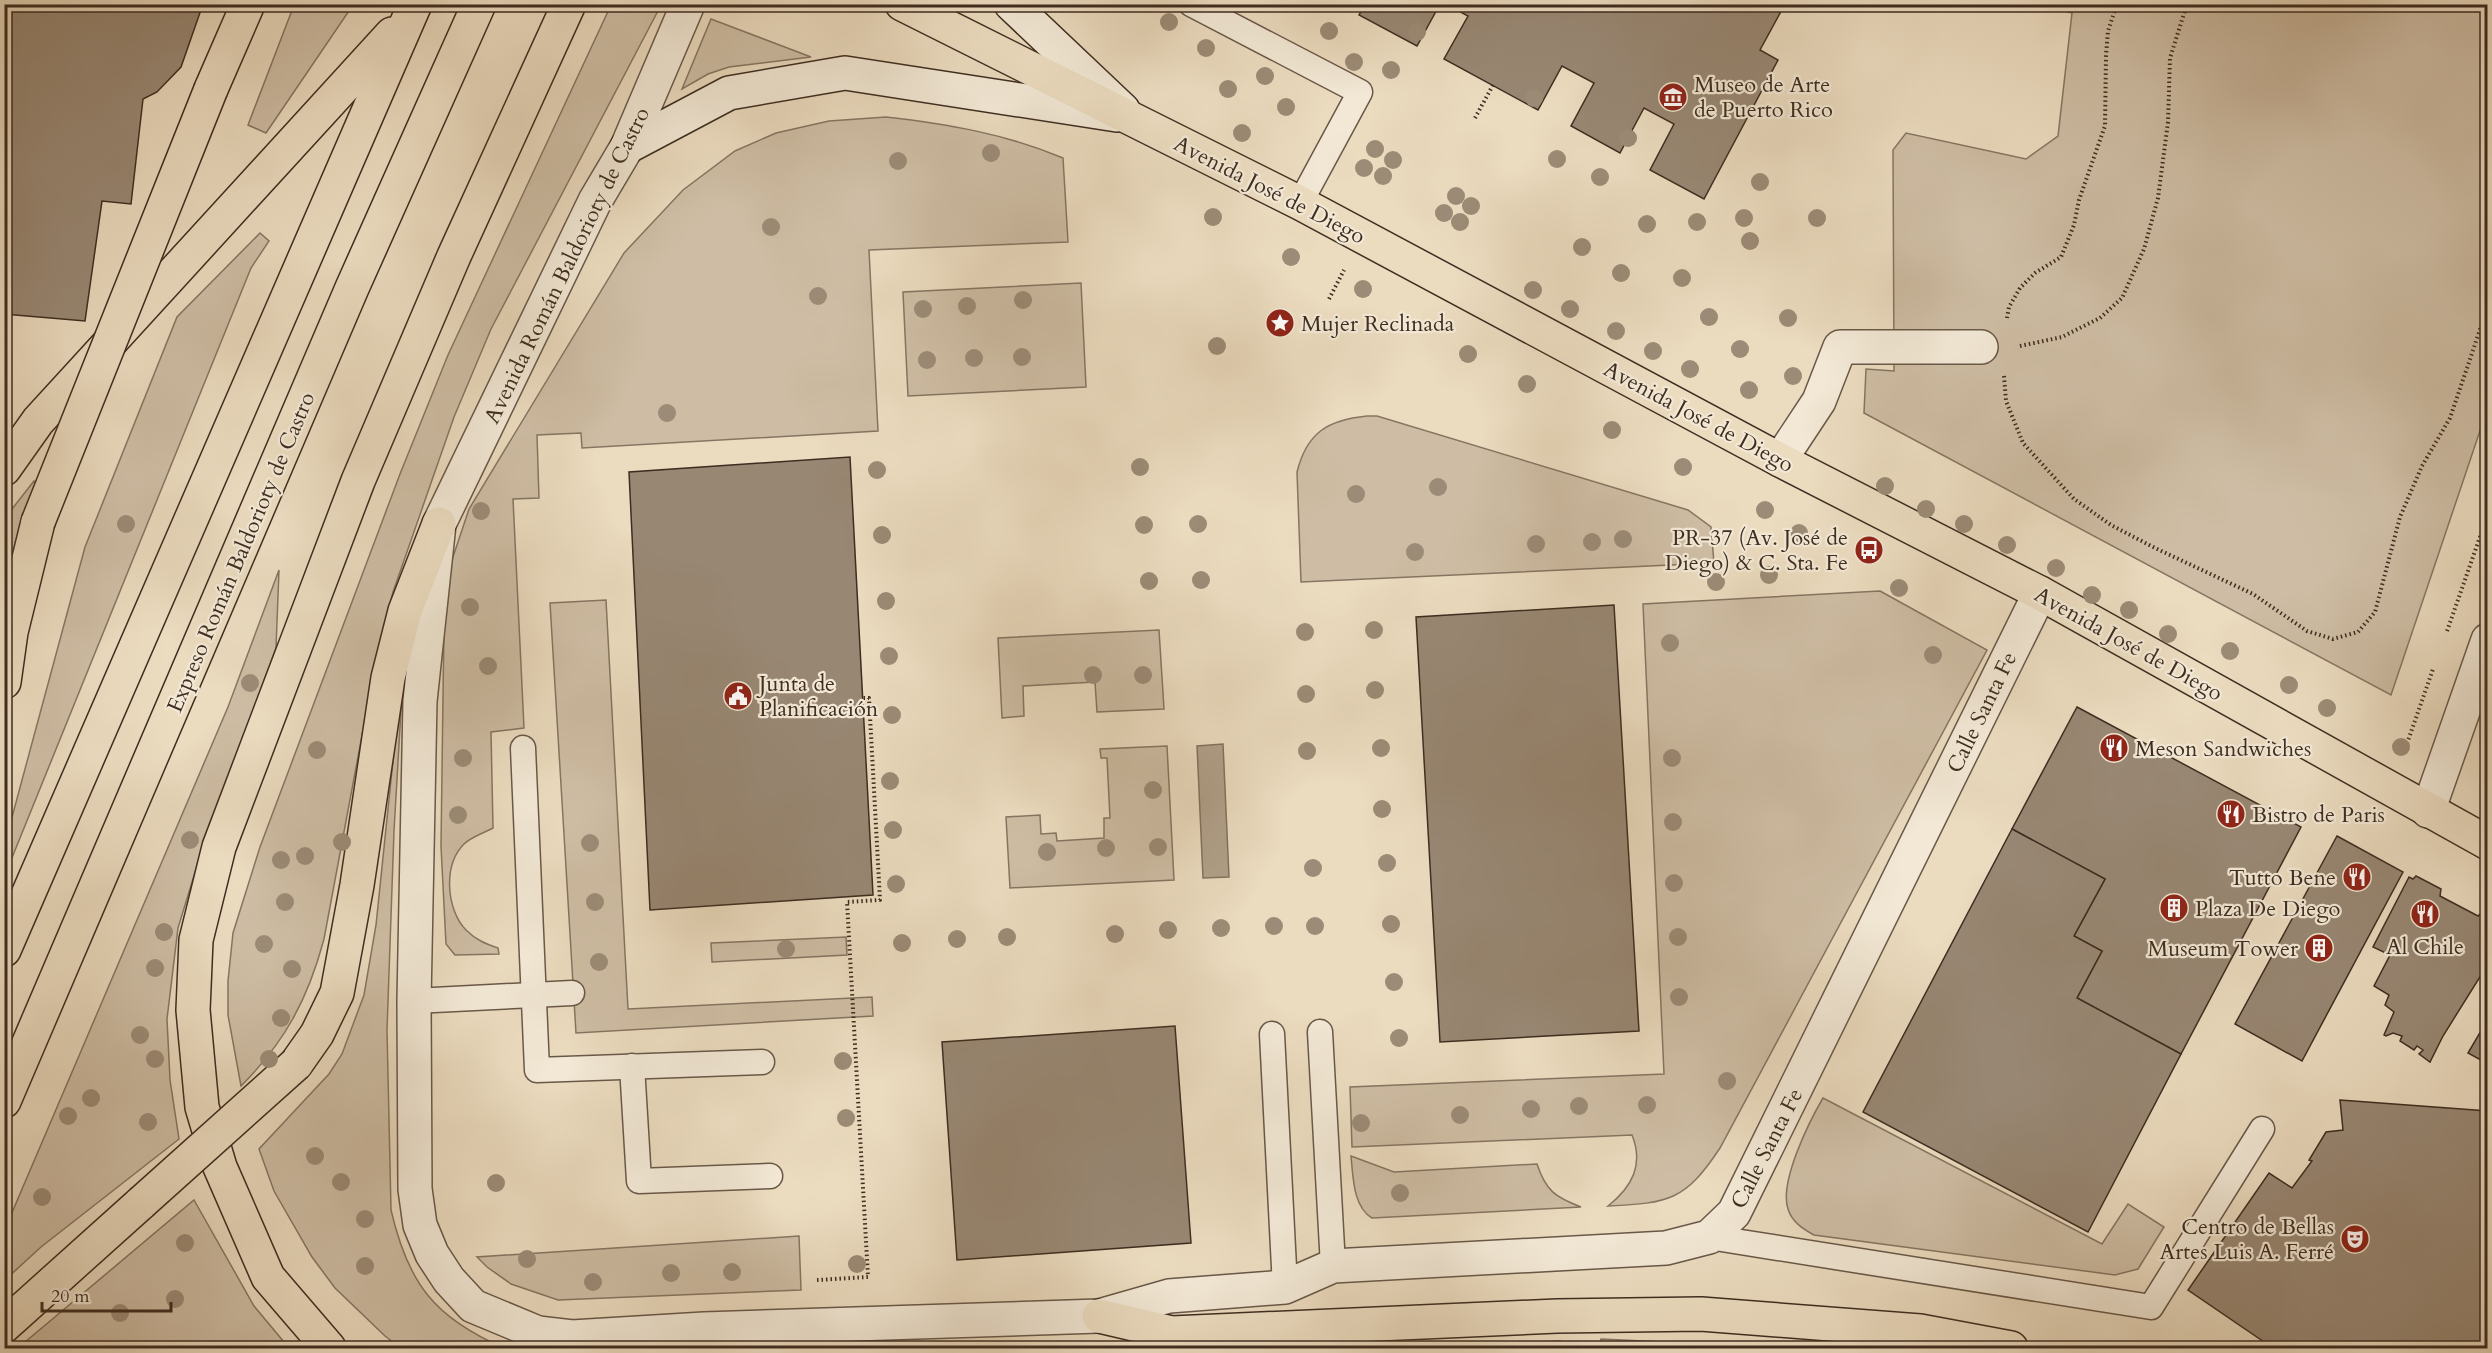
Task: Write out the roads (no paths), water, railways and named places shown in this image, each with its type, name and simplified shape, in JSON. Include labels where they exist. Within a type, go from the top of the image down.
[{"type":"main road","points":[[4,682],[8,639],[38,522],[211,89],[248,4]]},
{"type":"main road","name":"Expreso Román Baldorioty de Castro","points":[[4,1101],[352,288],[478,4]]},
{"type":"main road","points":[[329,1348],[268,1277],[220,1167],[202,1107],[193,1010],[196,940],[219,846],[358,480],[454,256],[569,4]]},
{"type":"main road","name":"Avenida José de Diego","points":[[902,4],[1300,203],[1780,460],[2040,593],[2487,843]]},
{"type":"main road","points":[[4,469],[38,421],[413,8]]},
{"type":"main road","points":[[4,950],[413,8]]},
{"type":"main road","points":[[4,1326],[296,1064],[316,1034],[337,993],[357,885],[388,678],[405,611],[439,524]]},
{"type":"main road","points":[[1099,1316],[1172,1333],[1557,1316],[1701,1314],[1920,1331],[2011,1348]]},
{"type":"street","name":"Avenida Román Baldorioty de Castro","points":[[414,1001],[420,701],[439,524],[595,201],[627,147],[688,4]]},
{"type":"street","points":[[1011,4],[1131,117]]},
{"type":"street","points":[[627,147],[729,93],[845,73],[1131,117]]},
{"type":"street","points":[[1780,460],[1819,401],[1840,347],[2001,348]]},
{"type":"street","name":"Calle Santa Fe","points":[[414,1001],[415,1189],[420,1225],[432,1254],[449,1280],[473,1306],[538,1334],[572,1337],[705,1339],[847,1337],[1099,1316],[1169,1296],[1286,1287],[1333,1266],[1666,1248],[1709,1237],[1734,1213],[2040,593]]},
{"type":"street","points":[[2428,811],[2487,640]]},
{"type":"lane","points":[[1191,4],[1360,93],[1300,203]]},
{"type":"lane","points":[[523,748],[537,1070],[762,1062]]},
{"type":"lane","points":[[414,1001],[572,993]]},
{"type":"lane","points":[[1320,1032],[1333,1266]]},
{"type":"lane","points":[[1272,1034],[1286,1287]]},
{"type":"lane","points":[[632,1066],[639,1181],[770,1176]]},
{"type":"lane","points":[[1709,1237],[2151,1307],[2262,1129]]},
{"type":"place","name":"Museo de Arte de Puerto Rico","points":[[1673,97]]},
{"type":"place","name":"Mujer Reclinada","points":[[1280,323]]},
{"type":"place","name":"PR-37 (Av. José de Diego) & C. Sta. Fe","points":[[1869,550]]},
{"type":"place","name":"Junta de Planificación","points":[[738,696]]},
{"type":"place","name":"Meson Sandwiches","points":[[2114,748]]},
{"type":"place","name":"Bistro de Paris","points":[[2231,814]]},
{"type":"place","name":"Tutto Bene","points":[[2357,877]]},
{"type":"place","name":"Plaza De Diego","points":[[2174,908]]},
{"type":"place","name":"Al Chile","points":[[2425,914]]},
{"type":"place","name":"Museum Tower","points":[[2319,948]]},
{"type":"place","name":"Centro de Bellas Artes Luis A. Ferré","points":[[2355,1239]]}]
